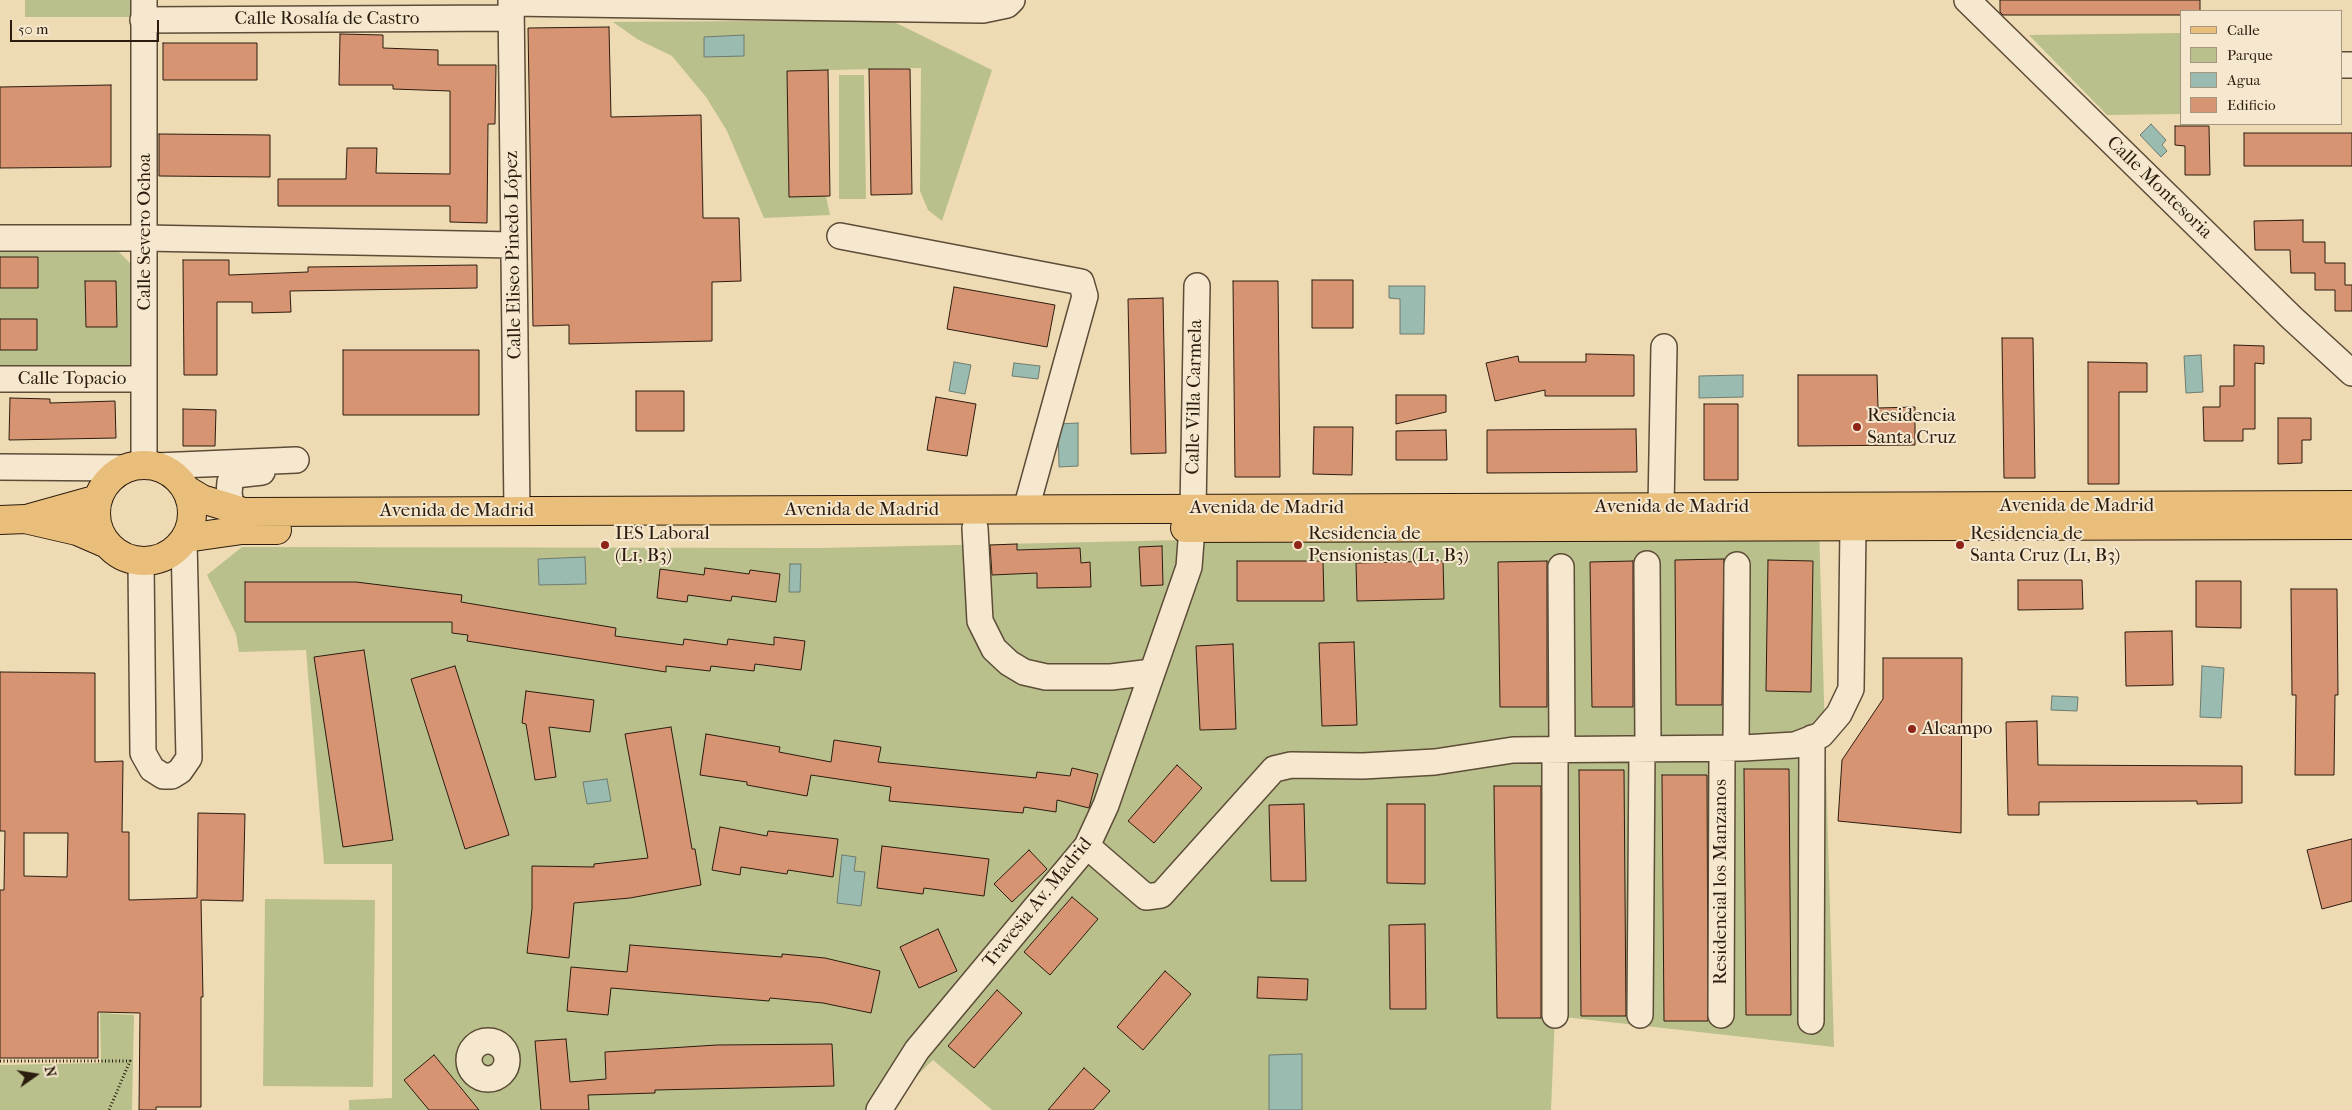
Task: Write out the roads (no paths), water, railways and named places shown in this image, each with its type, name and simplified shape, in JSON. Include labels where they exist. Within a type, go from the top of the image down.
[{"type":"main road","points":[[13,520],[77,531],[107,544],[128,559],[141,562],[154,561],[167,556],[185,539],[192,522],[192,506],[187,490],[179,480],[143,466],[115,475],[104,486],[98,499],[96,514],[99,530],[107,544]]},
{"type":"main road","name":"Avenida de Madrid","points":[[187,490],[202,499],[244,512],[1026,509],[1193,518],[1853,526],[2352,525]]},
{"type":"main road","points":[[13,520],[98,499]]},
{"type":"main road","name":"Avenida de Madrid","points":[[185,539],[242,530],[975,528],[1193,518],[1661,507],[2352,505]]},
{"type":"street","name":"Calle Rosalía de Castro","points":[[144,10],[511,7],[983,10],[1007,5],[1012,0]]},
{"type":"street","name":"Calle Montesoria","points":[[1967,0],[2292,318],[2352,373]]},
{"type":"street","name":"Calle Eliseo Pinedo López","points":[[511,7],[517,511]]},
{"type":"street","name":"Calle Severo Ochoa","points":[[143,466],[144,10]]},
{"type":"street","points":[[840,236],[1081,282],[1085,296],[1026,509]]},
{"type":"street","points":[[0,238],[145,238],[514,245]]},
{"type":"street","name":"Calle Villa Carmela","points":[[1193,518],[1197,286]]},
{"type":"street","points":[[1661,507],[1664,347]]},
{"type":"street","name":"Calle Topacio","points":[[0,379],[144,379]]},
{"type":"street","points":[[0,467],[296,465],[236,475],[230,482],[229,494],[232,508]]},
{"type":"street","name":"Travesia Av. Madrid","points":[[879,1110],[917,1050],[1087,846],[1106,805],[1189,567],[1193,518]]},
{"type":"street","points":[[1087,846],[1146,897],[1161,895],[1274,769],[1291,765],[1363,766],[1435,762],[1513,750],[1729,748],[1795,745],[1821,735],[1839,714],[1851,689],[1853,526]]},
{"type":"street","points":[[975,528],[980,621],[994,648],[1010,663],[1024,672],[1046,677],[1111,677],[1152,672]]},
{"type":"street","points":[[141,562],[142,753],[152,770],[163,776],[172,776],[180,771],[189,758],[185,539]]},
{"type":"street","points":[[1640,1015],[1646,564]]},
{"type":"street","name":"Residencial los Manzanos","points":[[1720,1015],[1737,566]]},
{"type":"street","points":[[1555,1016],[1561,567]]},
{"type":"street","points":[[1811,1021],[1812,738]]},
{"type":"water","points":[[744,35],[744,56],[704,57],[704,37]]},
{"type":"water","points":[[2151,124],[2166,140],[2162,145],[2167,151],[2161,157],[2140,135]]},
{"type":"water","points":[[1389,286],[1425,286],[1424,334],[1400,334],[1400,299],[1389,298]]},
{"type":"water","points":[[2201,355],[2203,392],[2186,393],[2184,356]]},
{"type":"water","points":[[954,362],[971,365],[965,394],[949,391]]},
{"type":"water","points":[[1014,363],[1040,366],[1038,379],[1012,376]]},
{"type":"water","points":[[1743,375],[1743,397],[1699,398],[1699,376]]},
{"type":"water","points":[[1078,423],[1078,466],[1059,467],[1058,424]]},
{"type":"water","points":[[585,557],[586,584],[539,585],[538,559]]},
{"type":"water","points":[[790,564],[801,564],[800,592],[789,592]]},
{"type":"water","points":[[2202,666],[2224,668],[2221,718],[2200,717]]},
{"type":"water","points":[[2052,696],[2078,697],[2077,711],[2051,710]]},
{"type":"water","points":[[607,779],[611,801],[587,804],[583,782]]},
{"type":"water","points":[[842,855],[856,857],[854,871],[865,872],[861,906],[837,903]]},
{"type":"water","points":[[1302,1054],[1302,1110],[1269,1110],[1269,1055]]},
{"type":"place","name":"Residencia Santa Cruz","points":[[1857,427]]},
{"type":"place","name":"IES Laboral (L1, B3)","points":[[605,545]]},
{"type":"place","name":"Residencia de Pensionistas (L1, B3)","points":[[1298,545]]},
{"type":"place","name":"Residencia de Santa Cruz (L1, B3)","points":[[1960,545]]},
{"type":"place","name":"Alcampo","points":[[1912,729]]}]
